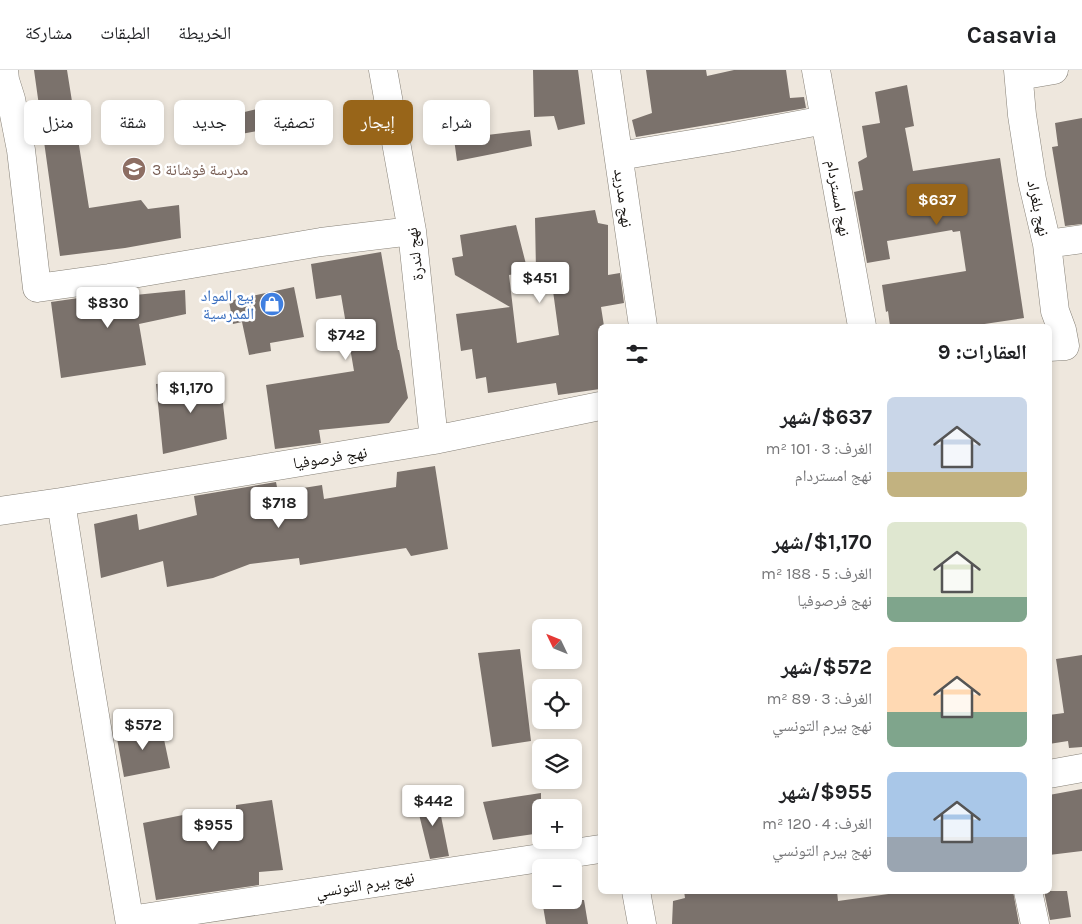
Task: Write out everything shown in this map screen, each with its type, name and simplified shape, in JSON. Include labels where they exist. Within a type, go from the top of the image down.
[{"type":"street","points":[[4,70],[5,80],[12,99],[21,150],[37,288],[109,278],[321,242],[412,230]]},
{"type":"street","name":"نهج لندرة","points":[[383,70],[412,230],[434,440]]},
{"type":"street","name":"نهج مدريد","points":[[606,70],[642,324]]},
{"type":"street","name":"نهج امستردام","points":[[816,70],[862,324]]},
{"type":"street","points":[[1018,73],[1054,70]]},
{"type":"street","name":"نهج بلغراد","points":[[1018,73],[1032,180],[1047,244],[1055,311],[1062,330],[1057,346]]},
{"type":"street","points":[[618,156],[825,120]]},
{"type":"street","points":[[1047,244],[1082,239]]},
{"type":"street","name":"نهج فرصوفيا","points":[[0,511],[434,440],[598,406]]},
{"type":"street","points":[[61,502],[86,668],[130,922]]},
{"type":"street","points":[[1052,773],[1082,768]]},
{"type":"street","name":"نهج بيرم التونسي","points":[[130,922],[598,849]]},
{"type":"street","points":[[637,894],[642,924]]},
{"type":"street","points":[[1029,894],[1034,924]]},
{"type":"building","points":[[34,70],[67,70],[72,100],[38,100]]},
{"type":"building","points":[[533,70],[578,70],[585,124],[558,130],[554,116],[534,117]]},
{"type":"building","points":[[646,70],[706,70],[707,76],[734,70],[786,70],[790,98],[804,97],[806,108],[636,137],[632,120],[652,113]]},
{"type":"building","points":[[907,85],[914,126],[905,128],[913,171],[1000,158],[1024,318],[984,324],[890,324],[882,285],[966,271],[960,231],[953,232],[952,230],[887,241],[890,259],[867,263],[854,192],[863,190],[858,162],[867,157],[862,126],[880,123],[875,92]]},
{"type":"building","points":[[255,109],[255,131],[245,133],[245,112]]},
{"type":"building","points":[[1082,118],[1082,224],[1065,226],[1052,147],[1058,146],[1055,123]]},
{"type":"building","points":[[530,130],[532,146],[457,161],[455,145],[490,145],[490,135]]},
{"type":"building","points":[[44,145],[79,145],[89,208],[141,200],[148,209],[179,205],[181,238],[125,248],[60,256]]},
{"type":"building","points":[[595,210],[598,223],[608,225],[608,275],[620,273],[624,303],[601,307],[604,324],[598,324],[598,389],[558,395],[556,383],[488,393],[486,377],[476,379],[472,349],[461,351],[456,314],[510,307],[455,275],[452,258],[463,256],[460,235],[516,225],[528,272],[509,275],[517,343],[559,335],[550,269],[536,271],[535,218]]},
{"type":"building","points":[[381,252],[408,398],[389,423],[319,430],[321,443],[275,449],[266,385],[354,371],[341,295],[316,299],[311,264]]},
{"type":"building","points":[[294,287],[304,337],[270,343],[271,351],[249,355],[242,322],[233,324],[229,301]]},
{"type":"building","points":[[134,290],[135,295],[185,290],[186,314],[139,324],[146,365],[61,378],[51,302]]},
{"type":"building","points":[[220,378],[227,439],[163,454],[156,384]]},
{"type":"building","points":[[435,466],[448,549],[411,556],[406,548],[300,565],[299,558],[250,564],[213,578],[167,587],[163,561],[101,578],[94,524],[137,514],[139,530],[197,515],[194,496],[276,482],[278,492],[322,485],[324,499],[396,487],[397,472]]},
{"type":"building","points":[[520,649],[531,741],[492,747],[478,653]]},
{"type":"building","points":[[1082,655],[1082,747],[1069,748],[1068,741],[1052,744],[1052,715],[1064,713],[1056,659]]},
{"type":"building","points":[[161,725],[170,768],[124,777],[116,733]]},
{"type":"building","points":[[1082,789],[1082,851],[1052,855],[1052,794]]},
{"type":"building","points":[[541,793],[541,799],[532,799],[532,834],[493,840],[483,802]]},
{"type":"building","points":[[437,796],[449,856],[430,859],[415,798]]},
{"type":"building","points":[[272,800],[283,870],[259,872],[259,885],[156,900],[143,823],[183,815],[184,821],[236,814],[236,805]]},
{"type":"building","points":[[1052,891],[1067,891],[1071,917],[1050,920],[1045,894],[1052,894]]},
{"type":"building","points":[[684,894],[837,894],[838,901],[888,894],[1014,894],[1019,924],[672,924],[673,901],[685,898]]},
{"type":"building","points":[[582,900],[584,900],[588,924],[546,924],[544,909],[582,909]]},
{"type":"place","name":"مدرسة فوشانة 3","points":[[134,169]]},
{"type":"place","name":"بيع المواد المدرسية","points":[[272,304]]}]
